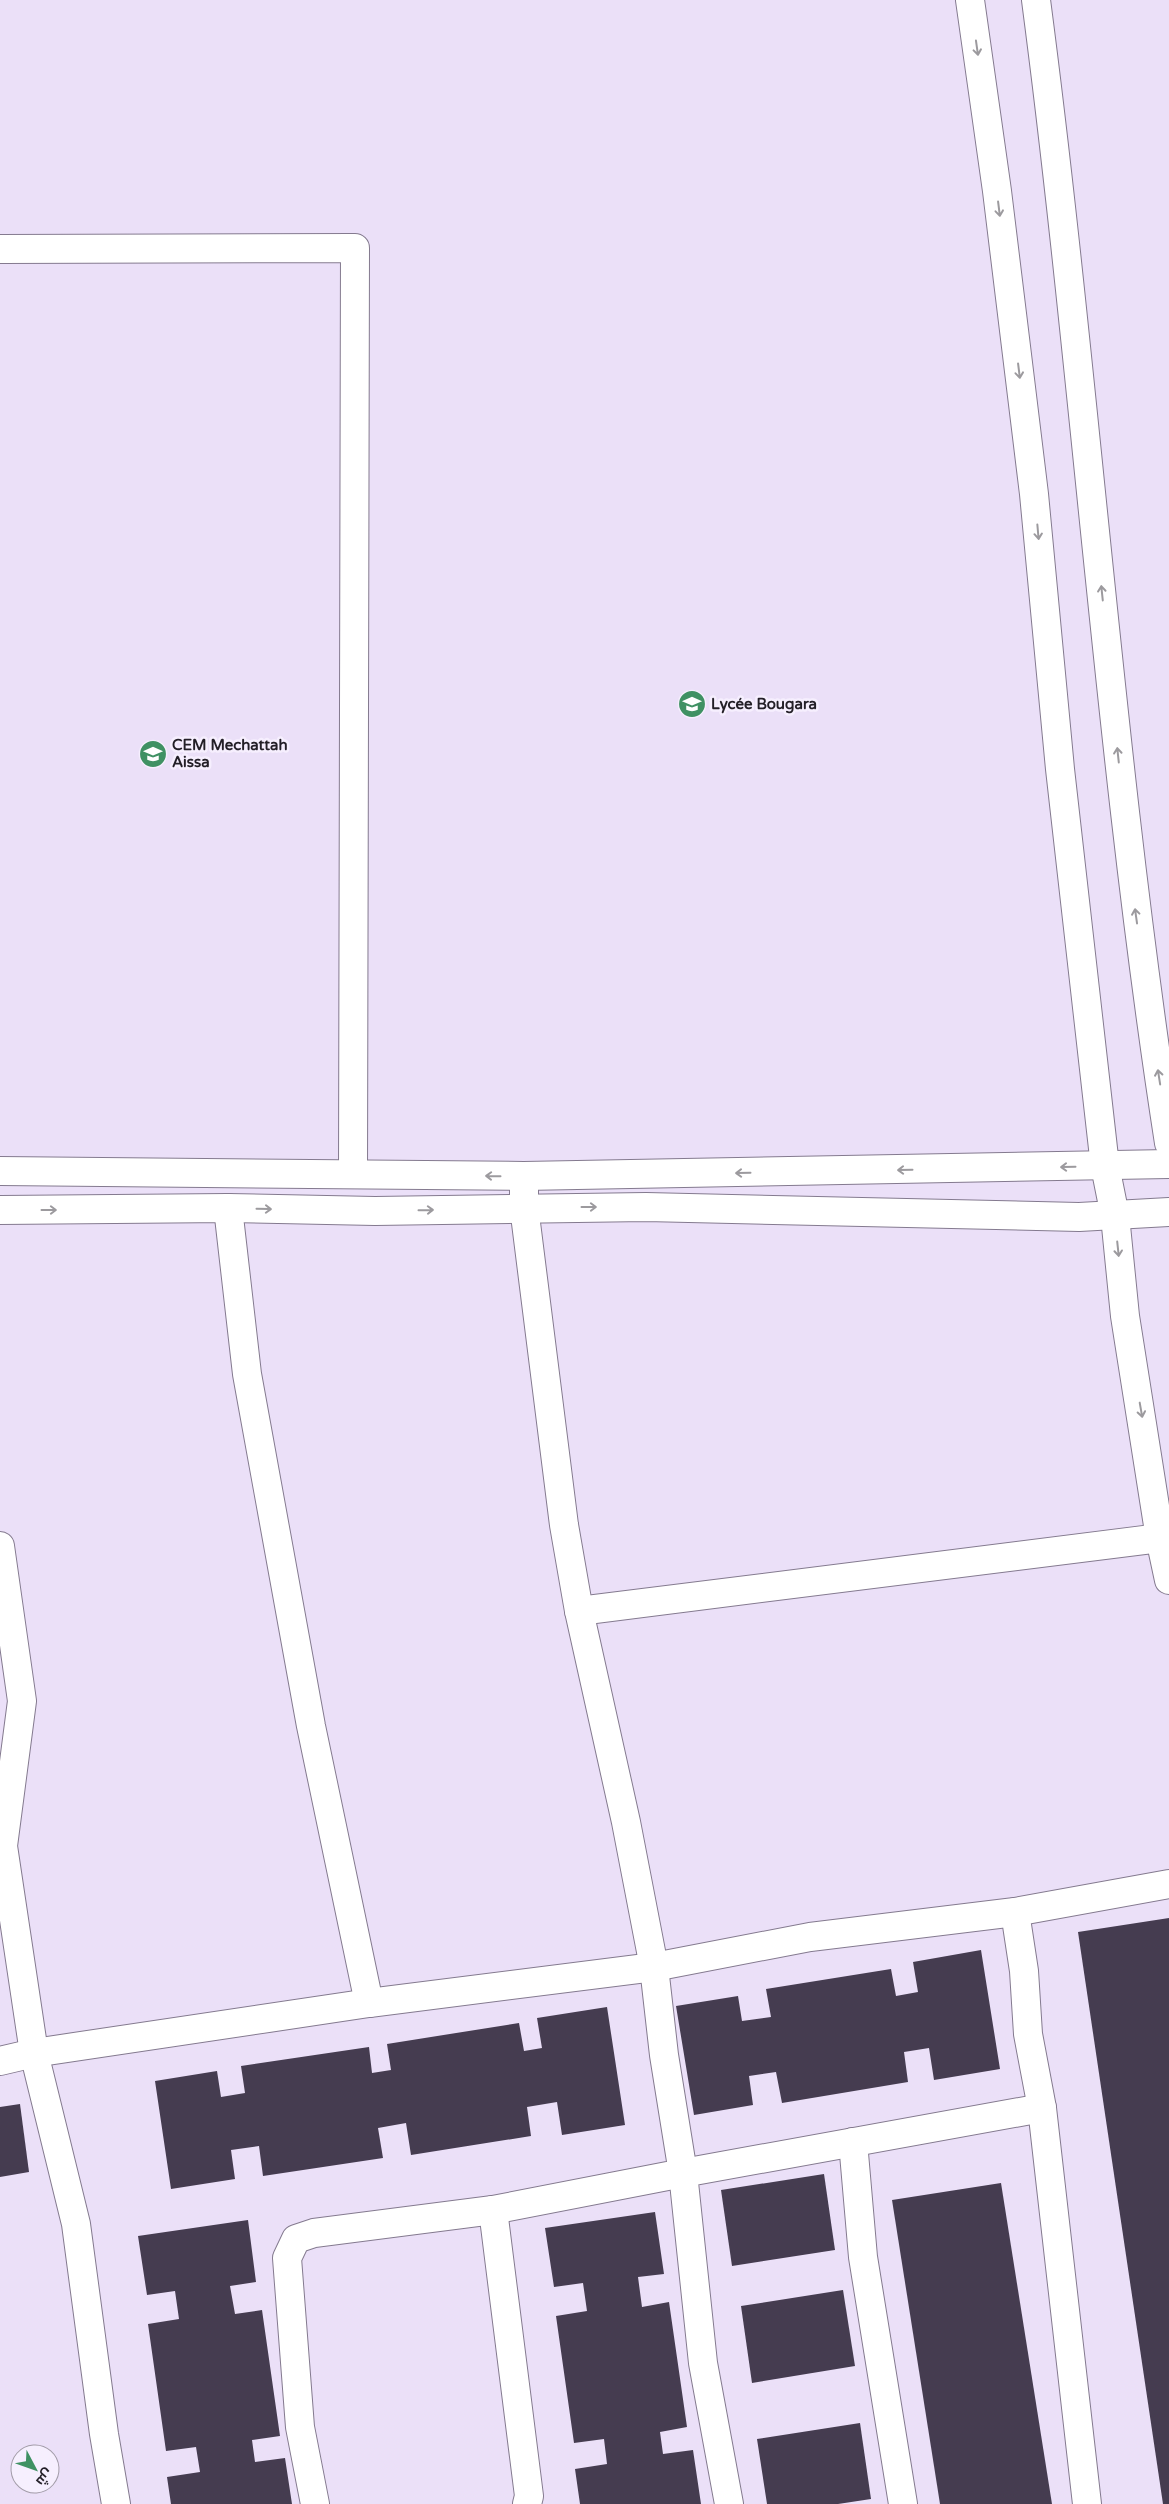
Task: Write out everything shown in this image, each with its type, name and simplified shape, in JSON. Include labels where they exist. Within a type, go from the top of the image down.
[{"type":"street","points":[[970,0],[997,191],[1033,484],[1060,769],[1105,1166],[1114,1216],[1125,1316],[1160,1538],[1169,1580]]},
{"type":"street","points":[[1036,0],[1060,182],[1130,874],[1169,1143]]},
{"type":"street","points":[[0,250],[355,248],[353,1174]]},
{"type":"street","points":[[0,1171],[524,1176],[1169,1164]]},
{"type":"street","points":[[524,1176],[524,1207],[547,1396],[579,1611],[626,1822],[654,1967],[664,2055],[683,2173],[703,2363],[729,2504]]},
{"type":"street","points":[[0,1210],[228,1208],[375,1211],[524,1207],[655,1207],[1114,1216],[1169,1212]]},
{"type":"street","points":[[228,1208],[249,1383],[311,1726],[369,2003]]},
{"type":"street","points":[[579,1611],[1160,1538]]},
{"type":"street","points":[[0,1546],[11,1703],[3,1846],[34,2053],[76,2224],[104,2434],[116,2504]]},
{"type":"street","points":[[0,2061],[34,2053],[369,2003],[654,1967],[810,1937],[1015,1912],[1169,1884]]},
{"type":"street","points":[[1015,1912],[1024,1970],[1028,2034],[1042,2108],[1087,2504]]},
{"type":"street","points":[[315,2504],[300,2427],[286,2258],[296,2239],[314,2233],[493,2210],[683,2173],[1042,2108]]},
{"type":"street","points":[[853,2142],[863,2257],[902,2504]]},
{"type":"street","points":[[493,2210],[529,2496],[527,2504]]},
{"type":"building","points":[[1169,1918],[1169,2504],[1163,2504],[1078,1932]]},
{"type":"building","points":[[981,1950],[1000,2069],[934,2080],[929,2048],[904,2052],[908,2082],[782,2103],[776,2072],[749,2076],[753,2105],[694,2115],[676,2006],[738,1996],[742,2021],[771,2017],[766,1989],[891,1969],[896,1996],[918,1992],[913,1962]]},
{"type":"building","points":[[607,2007],[625,2125],[562,2135],[557,2102],[527,2107],[531,2136],[411,2155],[406,2123],[378,2128],[383,2158],[263,2176],[259,2146],[231,2150],[235,2179],[171,2189],[155,2081],[217,2071],[221,2097],[245,2093],[241,2066],[369,2047],[372,2073],[391,2070],[387,2044],[519,2023],[524,2051],[542,2048],[537,2018]]},
{"type":"building","points":[[20,2104],[29,2172],[0,2177],[0,2107]]},
{"type":"building","points":[[824,2174],[835,2250],[732,2266],[721,2190]]},
{"type":"building","points":[[1001,2183],[1052,2504],[940,2504],[892,2200]]},
{"type":"building","points":[[655,2212],[664,2274],[638,2277],[642,2307],[669,2302],[687,2427],[660,2432],[663,2454],[693,2450],[701,2504],[580,2504],[575,2469],[607,2464],[604,2439],[574,2443],[556,2316],[587,2311],[583,2283],[554,2287],[545,2228]]},
{"type":"building","points":[[248,2220],[256,2282],[230,2286],[235,2314],[262,2310],[280,2436],[252,2440],[255,2462],[285,2458],[292,2504],[171,2504],[167,2477],[200,2472],[196,2447],[166,2451],[148,2324],[179,2319],[175,2291],[147,2295],[138,2236]]},
{"type":"building","points":[[843,2290],[855,2366],[752,2383],[741,2306]]},
{"type":"building","points":[[860,2423],[871,2499],[838,2504],[767,2504],[757,2439]]},
{"type":"place","name":"Lycée Bougara","points":[[692,704]]},
{"type":"place","name":"CEM Mechattah Aissa","points":[[153,754]]}]
